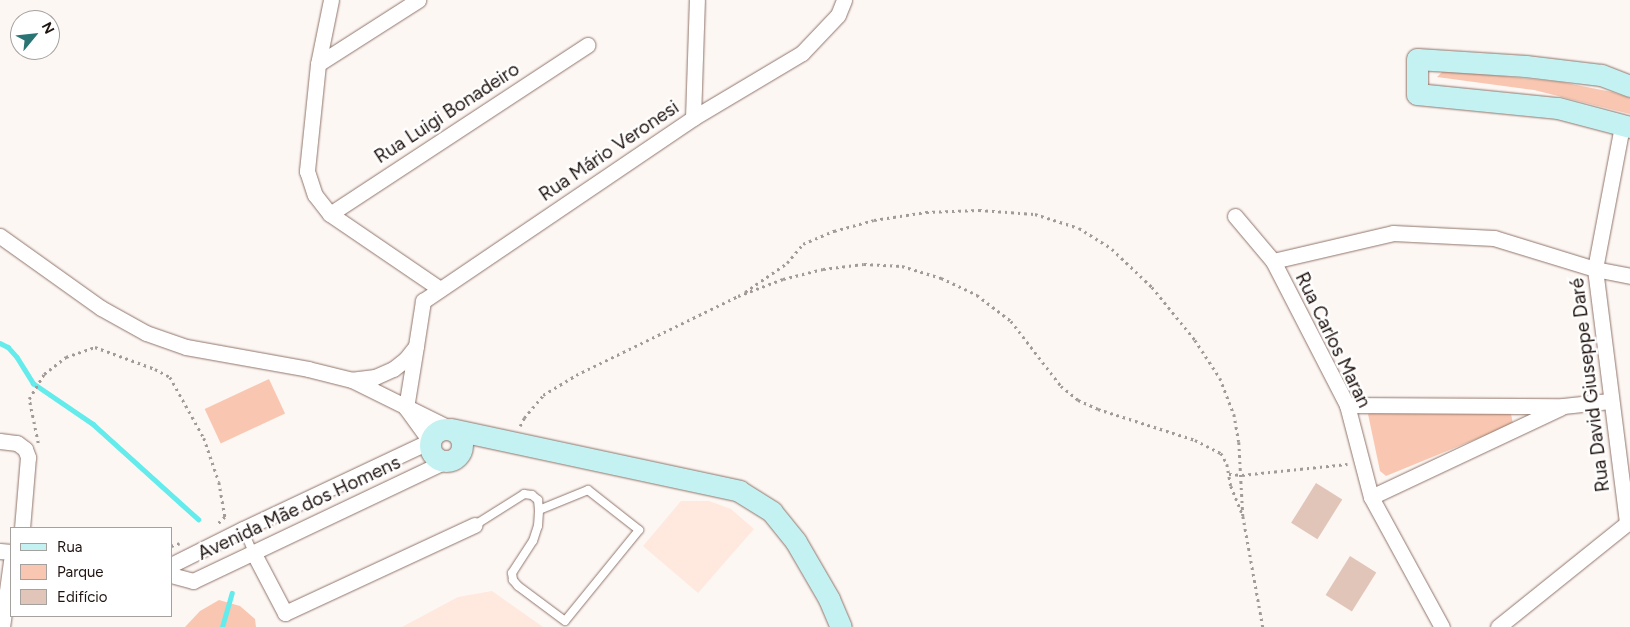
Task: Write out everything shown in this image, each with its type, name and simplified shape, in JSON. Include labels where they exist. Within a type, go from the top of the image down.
[{"type":"street","points":[[330,0],[318,64],[307,171],[315,195],[330,214],[440,289]]},
{"type":"street","points":[[318,64],[418,0]]},
{"type":"street","points":[[693,118],[697,0]]},
{"type":"street","name":"Rua Mário Veronesi","points":[[406,408],[423,301],[693,118],[802,53],[838,15],[844,0]]},
{"type":"street","name":"Rua Luigi Bonadeiro","points":[[330,214],[587,45]]},
{"type":"street","points":[[1626,127],[1558,108],[1417,94],[1417,59],[1526,66],[1592,74],[1630,86]]},
{"type":"street","name":"Rua David Giuseppe Daré","points":[[1626,127],[1595,270],[1610,401],[1628,521]]},
{"type":"street","name":"Rua Carlos Maran","points":[[1236,216],[1273,261],[1347,405],[1371,497],[1442,627]]},
{"type":"street","name":"Rua Carlos Maran","points":[[1273,261],[1393,232],[1494,238],[1595,270],[1630,276]]},
{"type":"street","points":[[0,236],[101,308],[146,333],[186,347],[308,369],[352,380],[456,432],[462,441],[453,457]]},
{"type":"street","points":[[352,380],[375,377],[392,369],[406,359],[416,346]]},
{"type":"street","points":[[1347,405],[1563,406],[1610,401]]},
{"type":"street","points":[[1371,497],[1563,406]]},
{"type":"street","points":[[406,408],[430,441],[431,452],[438,460],[504,441]]},
{"type":"street","points":[[430,441],[436,432],[451,429],[739,491],[772,512],[796,542],[829,599],[842,627]]},
{"type":"street","points":[[0,440],[17,443],[25,448],[28,457],[22,527]]},
{"type":"street","name":"Avenida Mãe dos Homens","points":[[172,564],[243,528],[430,441]]},
{"type":"street","name":"Avenida Mãe dos Homens","points":[[172,575],[193,581],[453,457]]},
{"type":"street","points":[[1498,627],[1628,521]]},
{"type":"street","points":[[253,552],[285,612],[475,525]]},
{"type":"street","points":[[2,627],[10,568]]},
{"type":"lane","points":[[475,525],[524,494],[532,495],[538,500],[538,526],[533,542],[512,574],[513,580],[565,621],[639,530],[588,490],[539,510]]},
{"type":"lane","points":[[243,528],[253,552]]},
{"type":"path","points":[[738,296],[787,263],[803,244],[834,231],[874,220],[926,212],[979,210],[1035,214],[1079,228],[1112,249],[1152,287],[1195,340],[1220,378],[1234,414],[1242,475],[1243,516],[1263,627]]},
{"type":"path","points":[[504,441],[543,394],[576,375],[738,296],[783,279],[823,269],[864,264],[902,266],[941,278],[977,295],[1011,321],[1061,386],[1078,400],[1098,409],[1210,446],[1221,453],[1243,516]]},
{"type":"path","points":[[30,399],[44,374],[66,357],[95,347],[156,369],[170,377],[204,438],[220,482],[224,516],[216,526]]},
{"type":"path","points":[[1229,474],[1242,475],[1361,462]]},
{"type":"shaded area","points":[[681,501],[709,501],[731,509],[754,529],[698,593],[643,546]]},
{"type":"shaded area","points":[[492,591],[543,627],[402,627],[458,597]]},
{"type":"green space","points":[[1444,70],[1561,82],[1612,92],[1630,98],[1630,114],[1534,90],[1437,77]]},
{"type":"green space","points":[[269,379],[285,413],[221,443],[205,409]]},
{"type":"green space","points":[[1373,412],[1511,414],[1513,424],[1386,476],[1380,471],[1368,414]]},
{"type":"green space","points":[[219,600],[240,606],[255,619],[256,627],[185,627],[200,611]]},
{"type":"building","points":[[1316,483],[1342,499],[1317,539],[1291,523]]},
{"type":"building","points":[[1350,556],[1376,572],[1352,611],[1326,595]]},
{"type":"waterway","points":[[0,343],[8,347],[17,357],[33,383],[93,424],[198,519]]},
{"type":"waterway","points":[[222,627],[232,593]]}]
